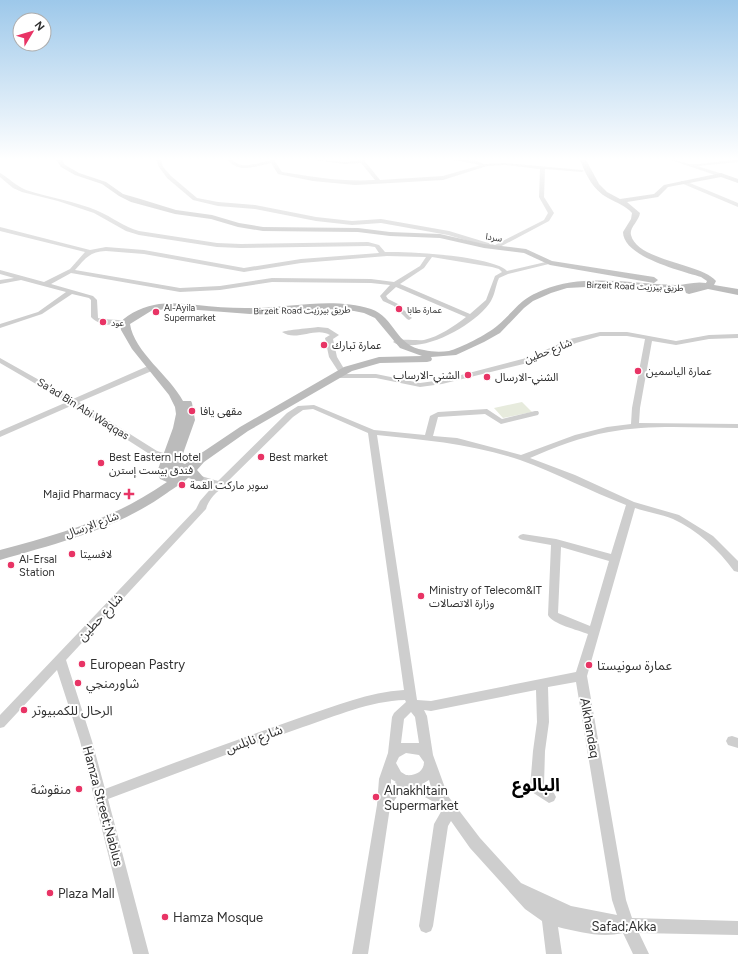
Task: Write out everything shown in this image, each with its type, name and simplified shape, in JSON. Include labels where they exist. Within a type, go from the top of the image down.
[{"type":"main road","name":"سردا","points":[[149,205],[175,212],[212,217],[247,227],[358,230],[390,234],[440,236],[496,247],[526,251],[550,263],[698,287]]},
{"type":"main road","name":"Birzeit Road طريق بيرزيت","points":[[618,205],[627,212],[628,216],[619,232],[619,238],[624,244],[638,255],[695,276],[700,281],[698,287]]},
{"type":"main road","name":"Birzeit Road طريق بيرزيت","points":[[174,470],[200,460],[244,429],[348,369],[379,360],[444,359],[457,357],[502,333],[534,302],[564,289],[602,286],[671,291],[710,284],[704,275],[646,254],[632,245],[629,241],[627,232],[637,215],[632,205]]},
{"type":"main road","name":"Birzeit Road طريق بيرزيت","points":[[129,323],[142,315],[164,309],[246,313],[304,309],[348,310],[370,316],[390,342],[397,342],[407,348],[420,352],[437,354],[453,352],[497,330],[523,303],[557,287],[592,283],[683,288],[698,287]]},
{"type":"main road","points":[[710,284],[737,292]]},
{"type":"main road","points":[[698,287],[737,292]]},
{"type":"main road","points":[[129,323],[126,330],[133,343],[150,368],[175,395],[180,407],[180,421],[176,436],[174,470]]},
{"type":"main road","points":[[129,323],[146,351],[187,402],[188,420],[174,462],[174,470]]},
{"type":"main road","points":[[379,360],[393,355],[394,343],[397,342]]},
{"type":"main road","points":[[198,478],[191,470],[200,460]]},
{"type":"main road","name":"شارع الإرسال","points":[[0,549],[113,519],[134,509],[170,485],[174,470]]},
{"type":"main road","name":"شارع الإرسال","points":[[0,555],[49,537]]},
{"type":"street","points":[[75,205],[96,212],[128,230],[139,233],[218,245],[368,244],[377,246],[383,254]]},
{"type":"street","points":[[224,205],[255,207],[316,219],[352,223],[380,221],[449,233],[496,247],[546,221],[551,214],[545,205]]},
{"type":"street","points":[[0,229],[91,252]]},
{"type":"street","points":[[46,284],[71,271],[83,257],[91,252],[106,249],[122,249],[244,270],[284,263],[383,254],[430,254],[501,268],[505,270],[506,273]]},
{"type":"street","points":[[409,318],[396,305],[383,298],[394,284],[422,267],[430,254]]},
{"type":"street","points":[[397,342],[414,344],[428,341],[454,330],[488,301],[497,276],[550,263]]},
{"type":"street","points":[[71,271],[180,290],[220,288],[272,280],[371,281],[394,284],[471,317]]},
{"type":"street","points":[[0,272],[92,297],[94,300],[94,317],[99,321],[129,323]]},
{"type":"street","points":[[0,282],[22,278]]},
{"type":"street","points":[[0,326],[40,313],[72,291]]},
{"type":"street","points":[[286,332],[301,332],[318,328],[328,330],[334,335],[329,338],[333,357],[339,374]]},
{"type":"street","name":"شارع حطين","points":[[339,374],[376,376],[420,385],[442,382],[533,359],[587,336],[613,333],[676,343],[709,337],[738,336]]},
{"type":"street","points":[[635,426],[636,408],[649,338]]},
{"type":"street","name":"Sa'ad Bin Abi Waqqas","points":[[0,360],[73,402],[154,453],[174,470],[222,485]]},
{"type":"street","points":[[0,434],[150,368]]},
{"type":"street","name":"شارع حطين","points":[[0,723],[222,485],[295,414],[309,408],[322,411],[369,431],[457,441],[522,458],[572,477],[631,504],[676,517],[689,524],[718,545],[738,568]]},
{"type":"street","points":[[428,438],[434,416],[438,414],[487,411],[501,422],[535,413]]},
{"type":"street","points":[[522,458],[560,441],[604,430],[635,426],[738,426]]},
{"type":"street","points":[[369,431],[411,700],[421,716],[428,761],[446,805],[441,824],[426,926]]},
{"type":"street","name":"Alkhandaq","points":[[631,504],[581,676],[619,900],[626,926],[641,954]]},
{"type":"street","points":[[523,537],[568,544],[615,559]]},
{"type":"street","points":[[556,542],[553,615],[594,632]]},
{"type":"street","name":"Hamza Street;Nablus","points":[[60,660],[86,741],[141,954]]},
{"type":"street","name":"شارع نابلس","points":[[101,796],[259,737],[386,696],[411,700],[431,706],[581,676]]},
{"type":"street","points":[[542,684],[543,722],[537,788],[549,797]]},
{"type":"street","points":[[360,954],[384,805],[385,779],[392,758],[398,717],[411,700]]},
{"type":"street","points":[[428,761],[417,748],[410,746],[398,749],[392,758],[394,774],[446,805]]},
{"type":"street","points":[[384,805],[393,791],[409,782],[424,777],[428,761]]},
{"type":"street","name":"Safad;Akka","points":[[446,805],[475,843],[530,904],[549,917],[590,927],[614,928],[626,926],[738,928]]},
{"type":"street","points":[[515,887],[551,906],[589,918],[612,920],[626,926]]},
{"type":"street","points":[[549,917],[554,954]]},
{"type":"shaded area","points":[[522,402],[532,412],[503,418],[494,408]]},
{"type":"place","name":"عمارة طابا","points":[[399,309]]},
{"type":"place","name":"Al-Ayila Supermarket","points":[[156,312]]},
{"type":"place","name":"عود","points":[[103,322]]},
{"type":"place","name":"عمارة تبارك","points":[[324,345]]},
{"type":"place","name":"عمارة الياسمين","points":[[638,371]]},
{"type":"place","name":"الشني-الارساب","points":[[468,375]]},
{"type":"place","name":"الشني-الارسال","points":[[487,377]]},
{"type":"place","name":"مقهى يافا","points":[[192,411]]},
{"type":"place","name":"Best market","points":[[261,457]]},
{"type":"place","name":"Best Eastern Hotel فندق بيست إسترن","points":[[101,463]]},
{"type":"place","name":"سوبر ماركت القمة","points":[[182,485]]},
{"type":"place","name":"Majid Pharmacy","points":[[129,494]]},
{"type":"place","name":"لافسيتا","points":[[72,554]]},
{"type":"place","name":"Al-Ersal Station","points":[[11,565]]},
{"type":"place","name":"Ministry of Telecom&IT وزارة الاتصالات","points":[[421,596]]},
{"type":"place","name":"European Pastry","points":[[82,664]]},
{"type":"place","name":"عمارة سونيستا","points":[[589,665]]},
{"type":"place","name":"شاورمنجي","points":[[78,683]]},
{"type":"place","name":"الرحال للكمبيوتر","points":[[24,710]]},
{"type":"place","name":"منقوشة","points":[[79,789]]},
{"type":"place","name":"Alnakhltain Supermarket","points":[[376,797]]},
{"type":"place","name":"Plaza Mall","points":[[50,893]]},
{"type":"place","name":"Hamza Mosque","points":[[165,917]]},
{"type":"district","name":"البالوع","points":[[536,785]]}]
